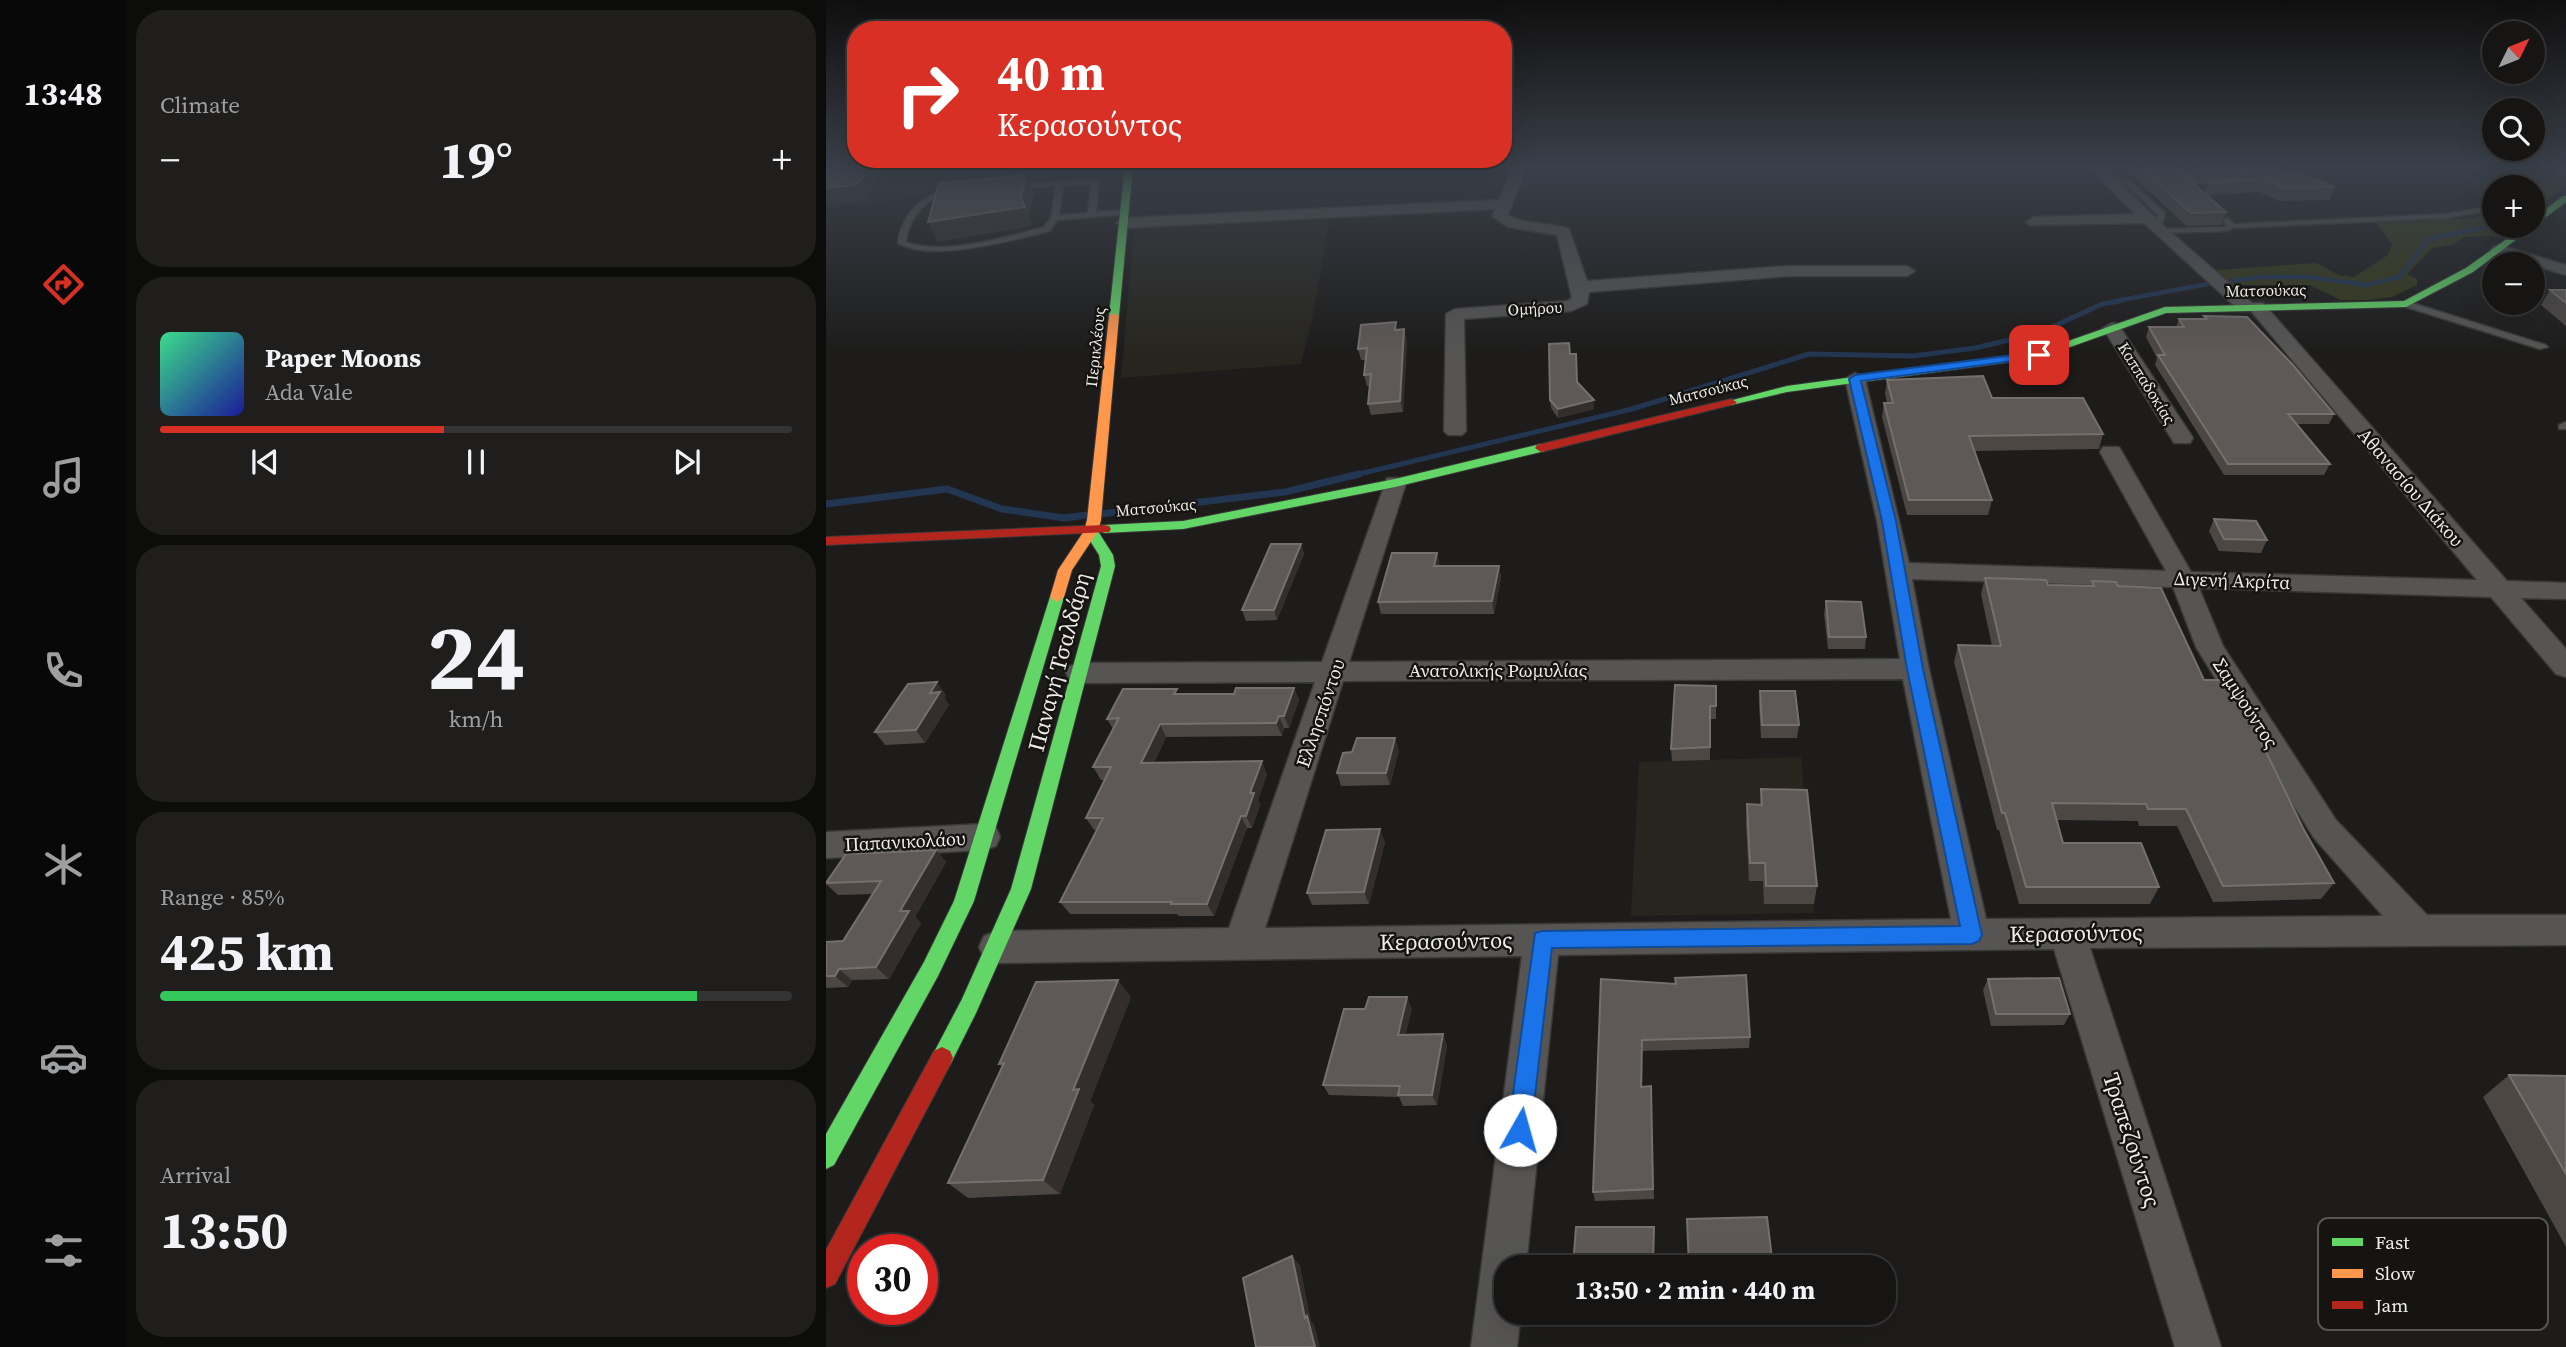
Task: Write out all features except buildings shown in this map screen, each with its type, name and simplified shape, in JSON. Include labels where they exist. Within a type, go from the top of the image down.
[{"type":"street","name":"Περικλέους","points":[[1092,525],[1123,229]]},
{"type":"street","name":"Ομήρου","points":[[1455,431],[1455,314],[1574,306],[1581,300],[1580,287],[1564,232],[1556,229]]},
{"type":"street","name":"Αθανασίου Διάκου","points":[[2160,229],[2251,307],[2566,667]]},
{"type":"street","name":"Ματσούκας","points":[[826,541],[1092,525],[1183,525],[1395,483],[1787,389],[2029,357],[2059,349],[2165,310],[2406,304],[2435,291],[2530,229]]},
{"type":"street","points":[[2499,250],[2566,270]]},
{"type":"street","points":[[1580,287],[1788,271],[1908,271]]},
{"type":"street","name":"Καππαδοκίας","points":[[2112,328],[2182,438]]},
{"type":"street","points":[[1855,379],[1882,486],[1915,669],[1972,935]]},
{"type":"street","name":"Σαμψούντος","points":[[2111,452],[2182,578],[2210,647],[2325,829],[2419,931]]},
{"type":"street","name":"Ελλησπόντου","points":[[1242,943],[1395,483]]},
{"type":"street","name":"Παναγή Τσαλδάρη","points":[[826,1275],[997,947],[1021,889],[1108,566],[1106,555],[1092,525]]},
{"type":"street","name":"Παναγή Τσαλδάρη","points":[[826,1157],[949,934],[964,901],[1065,570],[1092,525]]},
{"type":"street","name":"Διγενή Ακρίτα","points":[[1899,571],[2566,592]]},
{"type":"street","name":"Ανατολικής Ρωμυλίας","points":[[1080,673],[1915,669]]},
{"type":"street","name":"Παπανικολάου","points":[[826,845],[984,837]]},
{"type":"street","name":"Κερασούντος","points":[[997,947],[2067,933],[2566,930]]},
{"type":"street","name":"Τραπεζούντος","points":[[2067,933],[2198,1347]]},
{"type":"street","points":[[1494,1347],[1542,940]]},
{"type":"lane","points":[[905,229],[901,235],[902,243],[909,248],[943,249],[1047,229]]},
{"type":"lane","points":[[2406,304],[2543,346]]},
{"type":"shaded area","points":[[1134,229],[1328,229],[1313,315],[1301,364],[1121,378]]},
{"type":"shaded area","points":[[1801,757],[1814,913],[1631,916],[1639,762]]},
{"type":"green space","points":[[2381,229],[2482,229],[2482,236],[2464,237],[2452,245],[2432,248],[2407,274],[2417,279],[2417,285],[2392,297],[2341,300],[2309,285],[2231,285],[2215,270],[2316,263],[2339,275],[2354,277],[2388,255],[2392,244]]},
{"type":"waterway","points":[[2231,281],[2260,277],[2309,277],[2366,285],[2399,277],[2429,239],[2476,229]]},
{"type":"waterway","points":[[2111,302],[2208,284]]},
{"type":"waterway","points":[[1351,476],[1632,409],[1809,354],[1913,356],[1975,348],[2039,333],[2102,304],[2120,301]]},
{"type":"waterway","points":[[1100,514],[1285,492],[1359,474]]},
{"type":"waterway","points":[[826,504],[947,489],[1002,509],[1064,518],[1087,515]]},
{"type":"traffic: fast","points":[[1114,316],[1123,229]]},
{"type":"traffic: fast","points":[[1731,402],[1787,389],[2039,355],[2165,310],[2406,304],[2469,270],[2526,229]]},
{"type":"traffic: fast","points":[[1104,529],[1183,525],[1395,483],[1541,448]]},
{"type":"traffic: fast","points":[[942,1058],[969,1006],[1021,889],[1108,566],[1106,555],[1091,531]]},
{"type":"traffic: fast","points":[[826,1157],[931,969],[964,901],[1057,597]]},
{"type":"traffic: slow","points":[[1057,597],[1065,570],[1091,531],[1094,520],[1114,316]]},
{"type":"traffic: jam","points":[[1541,448],[1731,402]]},
{"type":"traffic: jam","points":[[826,541],[1104,529]]},
{"type":"traffic: jam","points":[[826,1275],[942,1058]]},
{"type":"route","points":[[1520,1130],[1542,940],[1972,935],[1915,669],[1882,486],[1855,379],[2039,355]]}]
